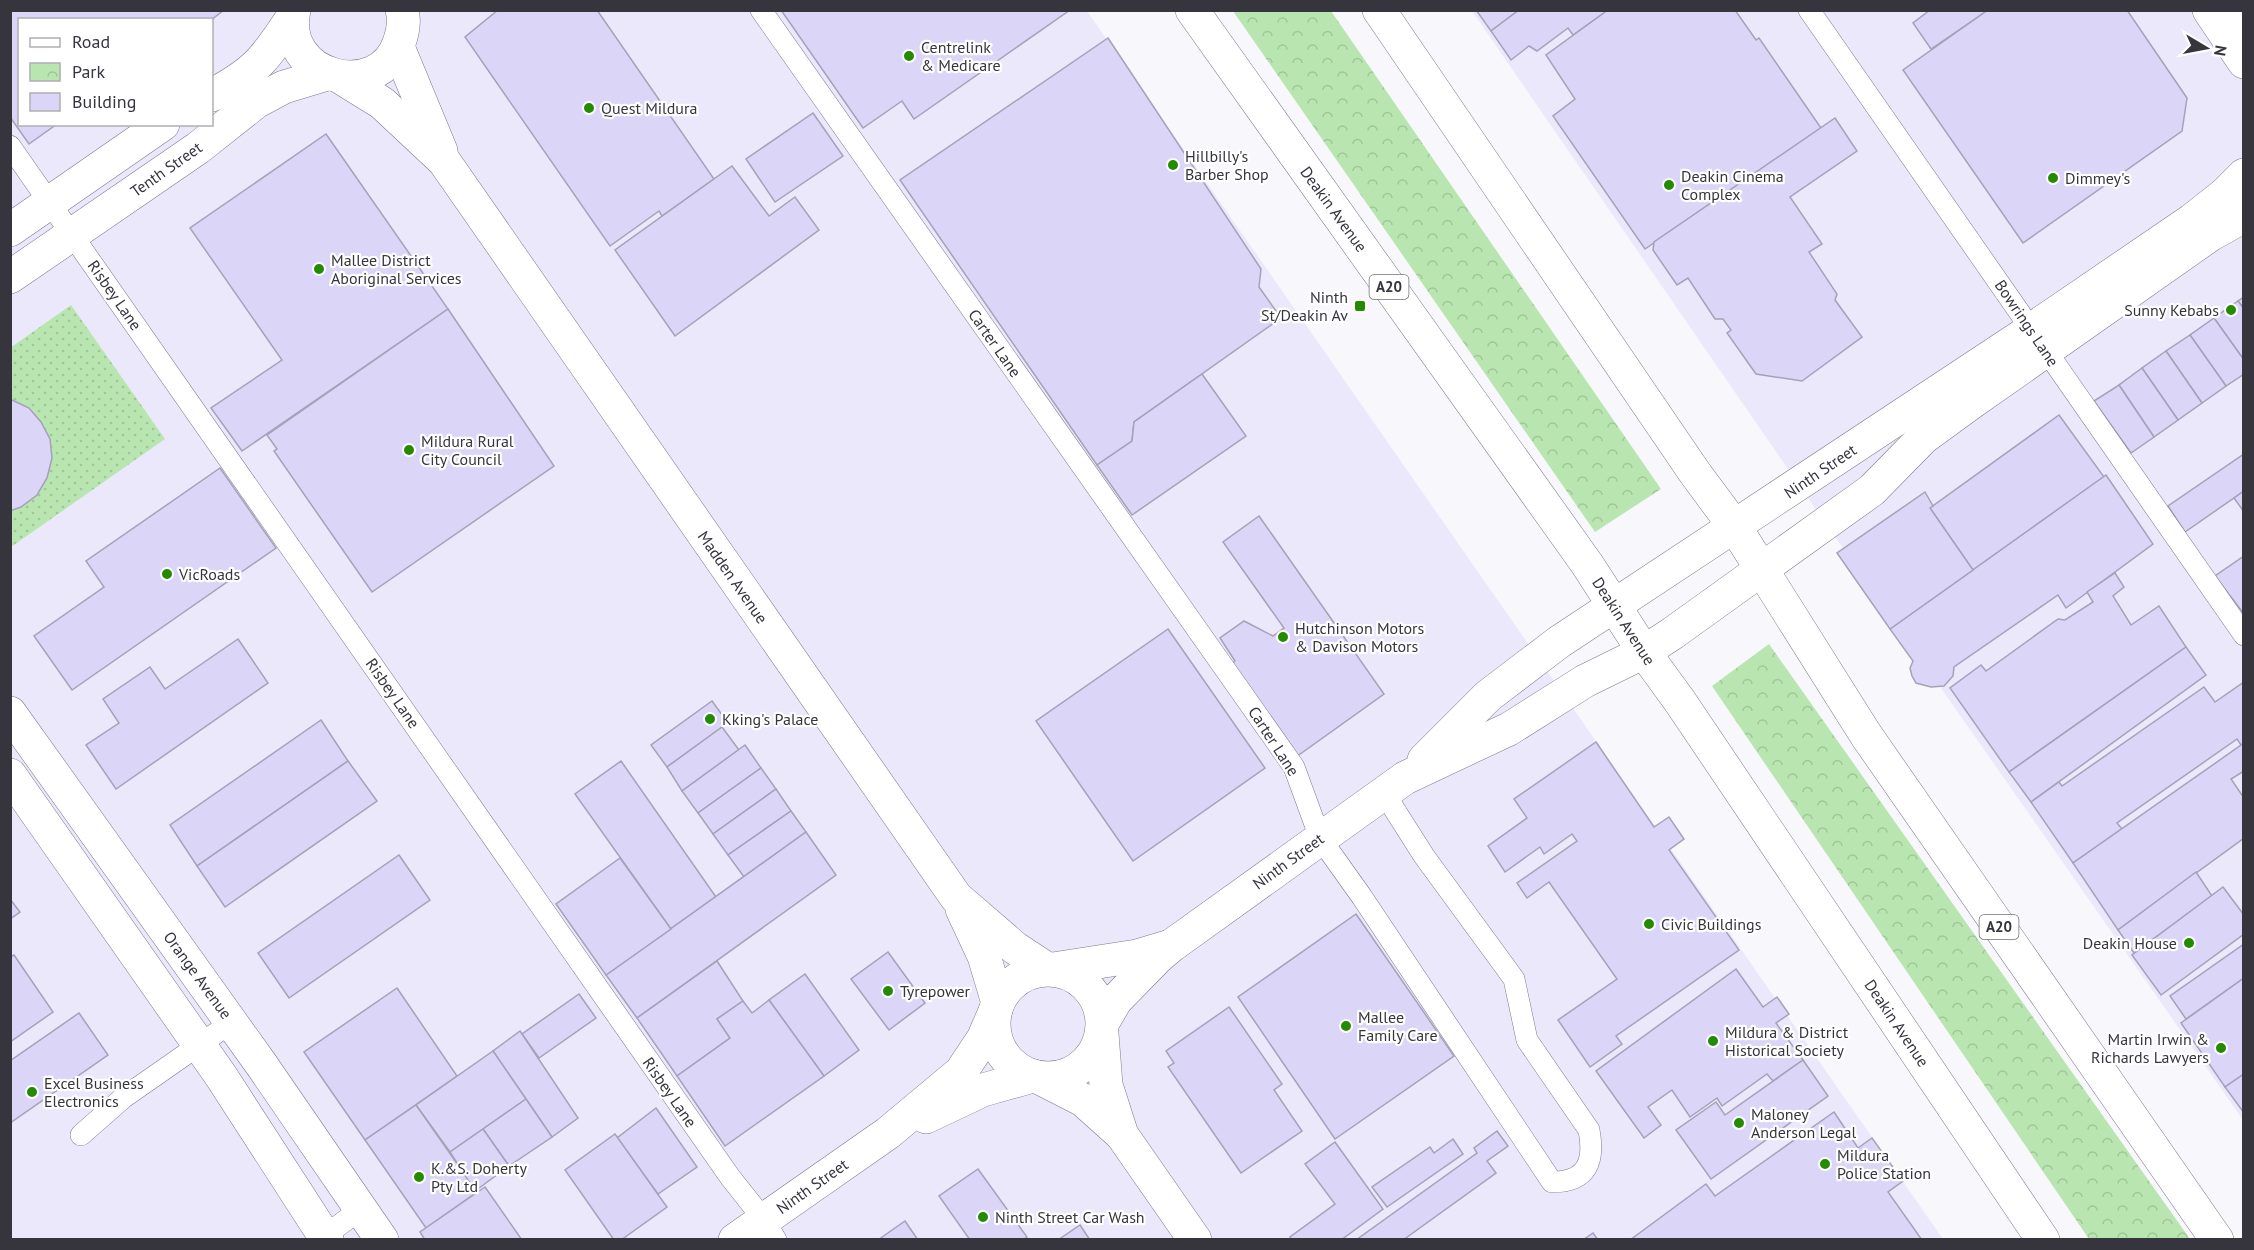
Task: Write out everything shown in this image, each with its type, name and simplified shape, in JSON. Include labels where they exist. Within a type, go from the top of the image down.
[{"type":"main road","name":"Deakin Avenue","points":[[1192,10],[1587,564],[1644,652],[1679,700],[2043,1239]]},
{"type":"main road","name":"A20","points":[[1380,10],[1695,473],[1735,527],[1866,735],[2217,1239]]},
{"type":"main road","points":[[2209,10],[2244,62]]},
{"type":"main road","points":[[293,14],[294,36],[301,52],[312,64],[341,79]]},
{"type":"main road","points":[[213,94],[254,70],[265,58],[293,14]]},
{"type":"main road","name":"Tenth Street","points":[[10,277],[198,148],[256,102],[284,87],[353,77],[371,72],[387,62],[403,21]]},
{"type":"main road","name":"Madden Avenue","points":[[403,21],[444,161]]},
{"type":"main road","name":"Madden Avenue","points":[[341,79],[382,103],[444,161],[956,897],[1016,948],[1050,969]]},
{"type":"main road","points":[[10,230],[160,126]]},
{"type":"main road","name":"Ninth Street","points":[[1102,1028],[1116,1000],[1157,958],[1320,838],[1395,786],[1509,729],[1585,681],[1644,652],[1763,570],[1872,490],[1923,438],[2038,341],[2225,194],[2244,175]]},
{"type":"main road","name":"Ninth Street","points":[[1395,786],[1488,696],[1559,642],[1735,527],[2244,216]]},
{"type":"main road","name":"Orange Avenue","points":[[10,713],[232,1022],[382,1239]]},
{"type":"main road","points":[[10,775],[199,1044],[324,1238]]},
{"type":"main road","points":[[956,897],[984,956],[997,1006]]},
{"type":"main road","name":"Ninth Street","points":[[1050,969],[1137,956],[1171,946]]},
{"type":"main road","points":[[1122,1135],[1106,1085],[1102,1028],[1096,997],[1085,983],[1070,973],[1050,969],[1029,973],[1014,982],[1007,988],[997,1006],[994,1028],[999,1046],[1016,1068],[1083,1100],[1122,1135],[1195,1239]]},
{"type":"main road","name":"Ninth Street","points":[[735,1239],[770,1230],[961,1072],[982,1040],[997,1006]]},
{"type":"main road","points":[[1037,1077],[1064,1076],[1084,1065],[1098,1045],[1102,1028]]},
{"type":"main road","name":"Ninth Street","points":[[888,1133],[932,1115],[982,1090],[1037,1077]]},
{"type":"lane","name":"Carter Lane","points":[[761,10],[1294,767],[1320,838],[1362,897],[1551,1182],[1566,1182],[1576,1177],[1590,1164],[1592,1148],[1589,1130],[1527,1040],[1514,980],[1424,856],[1395,786]]},
{"type":"lane","name":"Bowrings Lane","points":[[1809,10],[2244,635]]},
{"type":"lane","name":"Risbey Lane","points":[[10,146],[723,1168],[770,1230]]},
{"type":"lane","points":[[81,1135],[123,1098],[232,1022]]},
{"type":"lane","points":[[324,1238],[361,1209]]},
{"type":"shaded area","points":[[10,11],[1087,11],[1943,1239],[11,1239]]},
{"type":"shaded area","points":[[1472,11],[2243,11],[2243,1120],[1799,485]]},
{"type":"green space","points":[[1233,11],[1331,11],[1661,489],[1595,532]]},
{"type":"green space","points":[[71,305],[165,439],[11,547],[10,348]]},
{"type":"green space","points":[[1769,644],[2190,1239],[2089,1239],[1712,686]]},
{"type":"building","points":[[10,10],[224,10],[213,18],[18,18],[18,126],[54,126],[29,144],[10,117]]},
{"type":"building","name":"Quest Mildura","points":[[498,10],[597,10],[714,179],[662,216],[659,211],[610,246],[465,37]]},
{"type":"building","name":"Centrelink & Medicare","points":[[781,10],[1070,10],[914,119],[902,101],[863,128]]},
{"type":"building","points":[[1476,10],[1519,10],[1491,31]]},
{"type":"building","points":[[1519,10],[1608,10],[1573,35],[1568,28],[1537,51],[1529,46],[1511,60],[1491,31]]},
{"type":"building","name":"Deakin Cinema Complex","points":[[1608,10],[1735,10],[1756,40],[1759,38],[1821,128],[1645,249],[1553,116],[1575,99],[1546,55]]},
{"type":"building","points":[[1930,10],[1988,10],[1931,49],[1913,23]]},
{"type":"building","points":[[1988,10],[2127,10],[2187,98],[2182,131],[2023,243],[1903,70]]},
{"type":"building","points":[[1108,38],[1261,269],[1259,287],[1281,318],[1134,422],[1132,441],[1097,465],[900,180]]},
{"type":"building","points":[[813,113],[843,156],[775,202],[746,159]]},
{"type":"building","points":[[1835,118],[1857,151],[1790,197],[1822,244],[1809,252],[1837,294],[1835,300],[1862,337],[1802,381],[1756,374],[1727,333],[1731,330],[1723,319],[1715,319],[1688,278],[1677,285],[1653,250],[1654,242]]},
{"type":"building","name":"Mallee District Aboriginal Services","points":[[326,134],[448,309],[242,451],[211,408],[282,360],[190,228]]},
{"type":"building","points":[[732,166],[769,216],[795,197],[819,230],[675,336],[615,250]]},
{"type":"building","points":[[2244,297],[2244,309],[2238,301]]},
{"type":"building","points":[[2238,301],[2244,309],[2244,360],[2214,318]]},
{"type":"building","name":"Mildura Rural City Council","points":[[448,309],[554,466],[372,592],[274,451],[277,449],[267,435]]},
{"type":"building","points":[[2214,318],[2244,360],[2244,374],[2226,386],[2190,335]]},
{"type":"building","points":[[2190,335],[2226,386],[2202,403],[2166,351]]},
{"type":"building","points":[[2166,351],[2202,403],[2178,420],[2142,368]]},
{"type":"building","points":[[2142,368],[2178,420],[2154,437],[2119,385]]},
{"type":"building","points":[[1202,374],[1246,436],[1132,515],[1097,465],[1132,441],[1134,422]]},
{"type":"building","points":[[2119,385],[2154,437],[2131,453],[2094,401]]},
{"type":"building","points":[[10,399],[29,408],[41,422],[50,439],[52,458],[47,478],[37,495],[21,507],[10,511]]},
{"type":"building","points":[[2059,415],[2104,477],[1973,570],[1930,508]]},
{"type":"building","points":[[2244,454],[2244,491],[2185,532],[2168,506]]},
{"type":"building","name":"VicRoads","points":[[220,468],[276,548],[72,690],[34,636],[104,587],[86,561]]},
{"type":"building","points":[[2106,475],[2153,544],[2066,608],[2058,595],[1954,667],[1953,676],[1944,686],[1931,687],[1916,683],[1910,668],[1913,661],[1890,629]]},
{"type":"building","points":[[2244,491],[2244,512],[2234,498]]},
{"type":"building","points":[[1925,492],[1933,506],[1930,508],[1973,570],[1890,629],[1837,553]]},
{"type":"building","name":"Hutchinson Motors & Davison Motors","points":[[1259,516],[1384,694],[1296,757],[1231,665],[1235,661],[1220,638],[1244,621],[1273,636],[1284,628],[1223,542]]},
{"type":"building","points":[[2244,556],[2244,614],[2215,576]]},
{"type":"building","points":[[2115,573],[2124,587],[2113,596],[2131,625],[2159,606],[2186,647],[2009,772],[1950,688],[1981,665],[1986,671],[2058,619],[2065,620],[2093,602],[2087,592]]},
{"type":"building","points":[[1168,629],[1265,768],[1133,861],[1036,721]]},
{"type":"building","points":[[238,639],[268,683],[116,789],[86,745],[119,723],[103,699],[150,667],[165,689]]},
{"type":"building","points":[[2186,647],[2206,675],[2031,802],[2009,772]]},
{"type":"building","points":[[2244,682],[2244,743],[2241,745],[2237,739],[2117,823],[2122,829],[2073,863],[2031,802],[2059,782],[2062,786],[2204,687],[2215,702]]},
{"type":"building","points":[[712,701],[728,723],[667,767],[651,745]]},
{"type":"building","points":[[321,720],[348,761],[197,866],[170,825]]},
{"type":"building","points":[[722,727],[739,750],[682,791],[667,767]]},
{"type":"building","name":"Civic Buildings","points":[[1596,742],[1654,827],[1669,817],[1684,839],[1669,850],[1739,950],[1616,1036],[1622,1044],[1590,1067],[1558,1020],[1617,979],[1549,882],[1527,898],[1517,883],[1577,841],[1572,834],[1544,854],[1540,847],[1505,872],[1488,846],[1527,818],[1514,799]]},
{"type":"building","points":[[2244,743],[2244,771],[2231,779],[2244,798],[2244,838],[2118,930],[2073,863]]},
{"type":"building","points":[[745,745],[761,768],[698,813],[682,791]]},
{"type":"building","points":[[348,761],[377,801],[225,907],[197,866]]},
{"type":"building","points":[[621,761],[716,897],[671,929],[575,794]]},
{"type":"building","points":[[761,768],[776,789],[713,834],[698,813]]},
{"type":"building","points":[[776,789],[791,811],[728,855],[713,834]]},
{"type":"building","points":[[791,811],[806,832],[744,877],[728,855]]},
{"type":"building","points":[[806,832],[836,875],[637,1018],[606,975]]},
{"type":"building","points":[[399,855],[430,900],[289,998],[258,953]]},
{"type":"building","points":[[620,858],[671,929],[606,975],[556,904]]},
{"type":"building","points":[[2196,872],[2212,896],[2134,953],[2118,930]]},
{"type":"building","name":"Deakin House","points":[[2223,887],[2244,915],[2244,934],[2161,995],[2132,955]]},
{"type":"building","points":[[10,899],[20,912],[10,919]]},
{"type":"building","name":"Mallee Family Care","points":[[1356,914],[1454,1056],[1335,1139],[1238,997]]},
{"type":"building","points":[[2244,944],[2244,978],[2186,1019],[2170,996]]},
{"type":"building","name":"Tyrepower","points":[[888,952],[925,1003],[889,1030],[851,979]]},
{"type":"building","points":[[14,955],[53,1012],[10,1042],[10,957]]},
{"type":"building","points":[[717,961],[743,1001],[717,1019],[730,1038],[677,1076],[637,1018]]},
{"type":"building","name":"Mildura & District Historical Society","points":[[1736,969],[1763,1007],[1777,997],[1789,1014],[1776,1023],[1803,1060],[1773,1081],[1767,1074],[1722,1106],[1717,1098],[1690,1117],[1672,1090],[1648,1107],[1661,1125],[1644,1138],[1596,1071]]},
{"type":"building","points":[[805,974],[859,1050],[824,1076],[769,1000]]},
{"type":"building","name":"Martin Irwin & Richards Lawyers","points":[[2244,978],[2244,1074],[2225,1087],[2181,1023]]},
{"type":"building","points":[[397,988],[457,1076],[365,1140],[304,1052]]},
{"type":"building","points":[[579,994],[596,1018],[539,1058],[522,1034]]},
{"type":"building","points":[[769,1000],[824,1076],[725,1146],[677,1076],[730,1038],[717,1019],[743,1001],[752,1013]]},
{"type":"building","points":[[1229,1007],[1282,1084],[1274,1090],[1302,1131],[1241,1173],[1168,1067],[1174,1063],[1166,1051]]},
{"type":"building","name":"Excel Business Electronics","points":[[79,1013],[108,1055],[10,1123],[10,1061]]},
{"type":"building","points":[[520,1031],[578,1118],[552,1137],[493,1051]]},
{"type":"building","points":[[493,1051],[526,1099],[450,1152],[416,1105]]},
{"type":"building","name":"Maloney Anderson Legal","points":[[1803,1060],[1828,1096],[1711,1179],[1676,1130],[1716,1102],[1725,1115]]},
{"type":"building","points":[[2244,1074],[2244,1113],[2225,1087]]},
{"type":"building","points":[[526,1099],[552,1137],[509,1166],[483,1129]]},
{"type":"building","points":[[416,1105],[477,1192],[426,1228],[365,1140]]},
{"type":"building","points":[[656,1108],[697,1167],[658,1194],[617,1138]]},
{"type":"building","name":"Mildura Police Station","points":[[1834,1112],[1858,1148],[1872,1138],[1903,1181],[1888,1192],[1922,1240],[1630,1240],[1706,1184],[1715,1196]]},
{"type":"building","points":[[483,1129],[509,1166],[475,1191],[450,1152]]},
{"type":"building","points":[[1497,1131],[1508,1146],[1487,1161],[1496,1173],[1403,1240],[1356,1240],[1477,1153],[1474,1148]]},
{"type":"building","points":[[615,1134],[667,1207],[621,1240],[614,1240],[565,1170]]},
{"type":"building","points":[[1453,1139],[1463,1154],[1387,1207],[1372,1187],[1430,1147],[1434,1153]]},
{"type":"building","points":[[1335,1142],[1383,1209],[1341,1240],[1292,1240],[1290,1237],[1335,1204],[1305,1164]]},
{"type":"building","name":"Ninth Street Car Wash","points":[[978,1169],[1027,1237],[1023,1240],[970,1240],[939,1196]]},
{"type":"building","points":[[485,1187],[522,1240],[425,1240],[420,1232]]},
{"type":"building","points":[[905,1221],[918,1240],[878,1240]]},
{"type":"building","points":[[1080,1225],[1090,1240],[1058,1240]]},
{"type":"building","points":[[1593,1233],[1598,1240],[1583,1240]]},
{"type":"place","name":"Centrelink & Medicare","points":[[909,56]]},
{"type":"place","name":"Quest Mildura","points":[[589,108]]},
{"type":"place","name":"Hillbilly's Barber Shop","points":[[1173,165]]},
{"type":"place","name":"Dimmey's","points":[[2053,178]]},
{"type":"place","name":"Deakin Cinema Complex","points":[[1669,185]]},
{"type":"place","name":"Mallee District Aboriginal Services","points":[[319,269]]},
{"type":"place","name":"Ninth St/Deakin Av","points":[[1360,306]]},
{"type":"place","name":"Sunny Kebabs","points":[[2231,310]]},
{"type":"place","name":"Mildura Rural City Council","points":[[409,450]]},
{"type":"place","name":"VicRoads","points":[[167,574]]},
{"type":"place","name":"Hutchinson Motors & Davison Motors","points":[[1283,637]]},
{"type":"place","name":"Kking's Palace","points":[[710,719]]},
{"type":"place","name":"Civic Buildings","points":[[1649,924]]},
{"type":"place","name":"Deakin House","points":[[2189,943]]},
{"type":"place","name":"Tyrepower","points":[[888,991]]},
{"type":"place","name":"Mallee Family Care","points":[[1346,1026]]},
{"type":"place","name":"Mildura & District Historical Society","points":[[1713,1041]]},
{"type":"place","name":"Martin Irwin & Richards Lawyers","points":[[2221,1048]]},
{"type":"place","name":"Excel Business Electronics","points":[[32,1092]]},
{"type":"place","name":"Maloney Anderson Legal","points":[[1739,1123]]},
{"type":"place","name":"Mildura Police Station","points":[[1825,1164]]},
{"type":"place","name":"K.&S. Doherty Pty Ltd","points":[[419,1177]]},
{"type":"place","name":"Ninth Street Car Wash","points":[[983,1217]]}]
